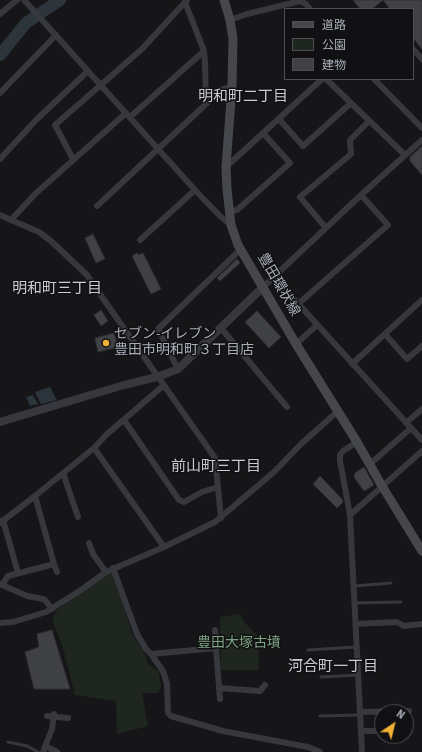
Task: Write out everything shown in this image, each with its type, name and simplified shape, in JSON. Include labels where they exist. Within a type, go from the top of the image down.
[{"type":"main road","name":"豊田環状線","points":[[224,0],[230,20],[233,39],[232,86],[226,167],[229,212],[232,225],[241,249],[262,288],[422,551]]},
{"type":"street","points":[[0,14],[17,0]]},
{"type":"street","points":[[24,0],[195,190],[220,216],[232,225]]},
{"type":"street","points":[[74,160],[55,125],[142,49],[186,1],[204,51],[206,104]]},
{"type":"street","points":[[230,20],[282,2],[300,1],[306,4],[309,8]]},
{"type":"street","points":[[0,93],[56,35]]},
{"type":"street","points":[[414,50],[422,59]]},
{"type":"street","points":[[11,220],[35,194],[204,51]]},
{"type":"street","points":[[0,159],[37,119],[88,71]]},
{"type":"street","points":[[226,167],[321,80]]},
{"type":"street","points":[[327,80],[405,155]]},
{"type":"street","points":[[375,80],[422,128]]},
{"type":"street","points":[[97,206],[221,90],[232,86]]},
{"type":"street","points":[[279,119],[303,146],[351,103]]},
{"type":"street","points":[[326,228],[300,197],[351,154],[350,140],[369,121]]},
{"type":"street","points":[[229,212],[236,210],[290,162],[263,133]]},
{"type":"street","points":[[0,422],[124,385],[157,377],[178,369],[361,195],[422,140]]},
{"type":"street","points":[[140,240],[195,190]]},
{"type":"street","points":[[298,304],[388,225],[361,195]]},
{"type":"street","points":[[0,215],[39,232],[51,241],[87,275],[215,458],[221,518]]},
{"type":"street","points":[[178,369],[158,329],[241,249]]},
{"type":"street","points":[[274,277],[422,440]]},
{"type":"street","points":[[352,364],[422,300]]},
{"type":"street","points":[[296,344],[317,325]]},
{"type":"street","points":[[221,328],[287,408]]},
{"type":"street","points":[[385,334],[407,359],[422,346]]},
{"type":"street","points":[[18,573],[2,522],[94,448],[106,435],[164,385]]},
{"type":"street","points":[[370,464],[409,425],[422,409]]},
{"type":"street","points":[[0,623],[13,622],[52,609],[113,568],[164,547],[215,522],[274,472],[301,444],[338,411]]},
{"type":"street","points":[[124,420],[179,500],[184,502],[202,492],[218,487]]},
{"type":"street","points":[[357,442],[343,451],[340,455],[350,515],[362,752]]},
{"type":"street","points":[[94,448],[164,547]]},
{"type":"street","points":[[350,515],[422,451]]},
{"type":"street","points":[[63,473],[78,517]]},
{"type":"street","points":[[35,496],[57,572]]},
{"type":"street","points":[[89,543],[93,554],[106,572]]},
{"type":"street","points":[[52,609],[45,600],[27,596],[1,584],[8,576],[54,564]]},
{"type":"street","points":[[113,568],[137,634],[146,649],[163,671],[167,684],[168,712],[170,716],[223,731],[320,752]]},
{"type":"street","points":[[356,624],[397,622],[404,626],[422,624]]},
{"type":"street","points":[[215,630],[220,699]]},
{"type":"street","points":[[151,654],[216,648]]},
{"type":"street","points":[[219,688],[260,691],[265,685]]},
{"type":"street","points":[[360,713],[374,712]]},
{"type":"street","points":[[57,752],[44,749],[52,729],[52,716],[68,718]]},
{"type":"street","points":[[361,731],[374,730]]},
{"type":"lane","points":[[354,586],[391,583]]},
{"type":"lane","points":[[354,603],[401,602]]},
{"type":"lane","points":[[308,650],[357,647]]},
{"type":"lane","points":[[321,677],[358,675]]},
{"type":"lane","points":[[320,716],[360,713]]},
{"type":"lane","points":[[8,742],[27,746],[38,752]]},
{"type":"green space","points":[[106,572],[113,574],[132,634],[144,652],[148,664],[159,672],[161,686],[158,693],[142,693],[148,726],[117,734],[116,701],[75,695],[63,648],[52,619],[57,610]]},
{"type":"green space","name":"豊田大塚古墳","points":[[240,614],[245,623],[258,636],[259,670],[221,670],[220,617]]},
{"type":"shaded area","points":[[50,387],[57,400],[41,404],[35,392]]},
{"type":"shaded area","points":[[33,395],[38,404],[30,406],[26,397]]},
{"type":"building","points":[[353,0],[383,0],[373,8],[359,8]]},
{"type":"building","points":[[383,0],[422,0],[422,49],[414,39],[414,8],[389,8]]},
{"type":"building","points":[[422,146],[422,175],[410,161],[410,157]]},
{"type":"building","points":[[93,234],[105,259],[96,263],[85,238]]},
{"type":"building","points":[[137,253],[138,255],[143,253],[161,289],[151,294],[132,256]]},
{"type":"building","points":[[237,259],[240,263],[220,281],[217,278]]},
{"type":"building","points":[[101,310],[108,321],[101,326],[94,315]]},
{"type":"building","points":[[257,311],[281,337],[269,348],[245,322]]},
{"type":"building","name":"セブン-イレブン 豊田市明和町３丁目店","points":[[114,333],[118,347],[98,352],[95,338]]},
{"type":"building","points":[[364,467],[374,485],[364,491],[354,477],[355,473]]},
{"type":"building","points":[[320,476],[342,499],[343,502],[337,508],[313,484]]},
{"type":"building","points":[[52,630],[70,689],[34,689],[25,652],[39,647],[37,634]]},
{"type":"waterway","points":[[0,55],[26,23],[60,0]]},
{"type":"place","name":"セブン-イレブン 豊田市明和町３丁目店","points":[[106,343]]},
{"type":"district","name":"明和町二丁目","points":[[243,98]]},
{"type":"district","name":"明和町三丁目","points":[[57,290]]},
{"type":"district","name":"前山町三丁目","points":[[216,468]]},
{"type":"district","name":"河合町一丁目","points":[[333,668]]}]
